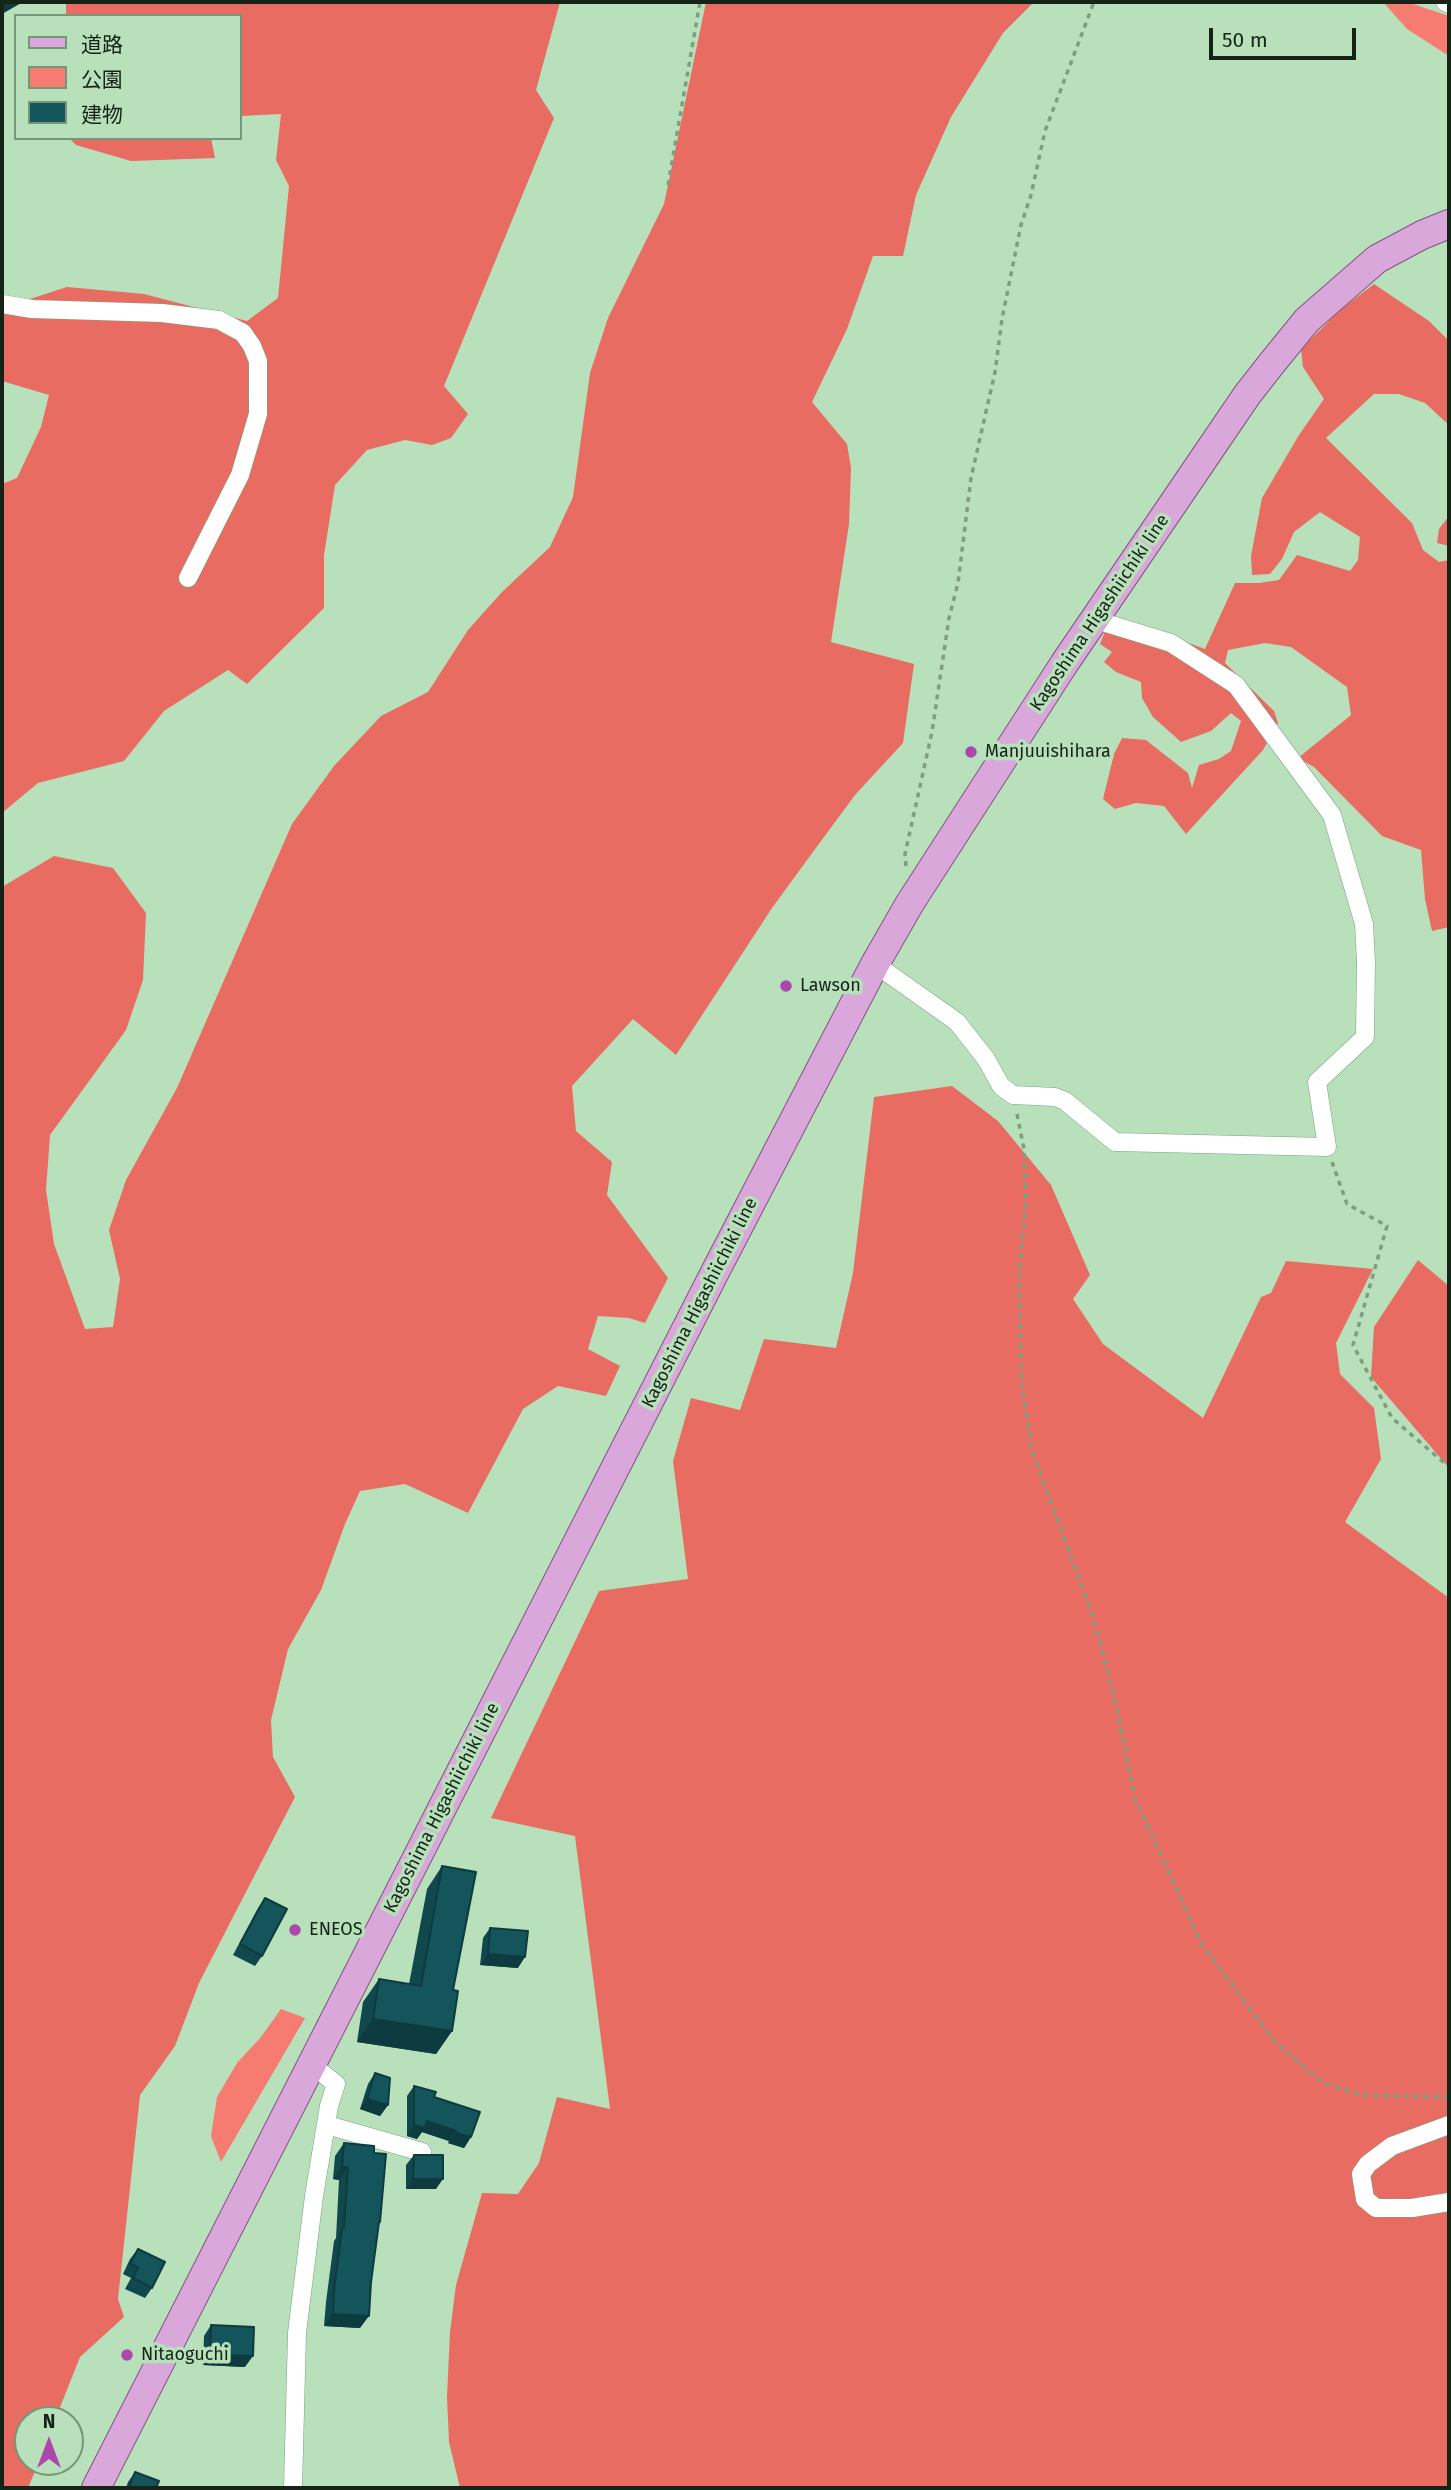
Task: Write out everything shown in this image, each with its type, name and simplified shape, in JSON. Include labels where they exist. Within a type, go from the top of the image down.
[{"type":"main road","name":"Kagoshima Higashiichiki line","points":[[96,2488],[561,1572],[875,964],[910,903],[1064,664],[1247,395],[1307,320],[1377,260],[1422,235],[1449,224]]},
{"type":"street","points":[[2,304],[32,309],[162,313],[219,320],[243,333],[253,346],[258,360],[258,414],[240,475],[188,578]]},
{"type":"street","points":[[875,964],[957,1023],[986,1059],[1001,1086],[1013,1095],[1055,1097],[1065,1101],[1115,1142],[1327,1147],[1317,1082],[1365,1037],[1366,975],[1364,924],[1332,815],[1236,685],[1171,643],[1096,620]]},
{"type":"street","points":[[293,2488],[297,2333],[314,2196],[329,2106],[336,2084],[312,2065]]},
{"type":"street","points":[[327,2125],[422,2152]]},
{"type":"street","points":[[1449,2125],[1392,2146],[1368,2164],[1361,2174],[1365,2199],[1376,2208],[1412,2208],[1449,2202]]},
{"type":"path","points":[[668,185],[700,2]]},
{"type":"path","points":[[910,903],[905,854],[932,732],[949,618],[958,583],[971,478],[995,372],[1002,318],[1021,225],[1031,195],[1045,131],[1094,2]]},
{"type":"path","points":[[1013,1095],[1024,1149],[1026,1201],[1019,1273],[1021,1379],[1032,1451],[1091,1611],[1113,1690],[1135,1798],[1201,1943],[1276,2043],[1323,2082],[1361,2095],[1449,2097]]},
{"type":"path","points":[[1327,1147],[1347,1204],[1387,1226],[1353,1345],[1392,1418],[1449,1467]]},
{"type":"green space","points":[[1383,2],[1407,2],[1449,16],[1449,56],[1407,29]]},
{"type":"green space","points":[[281,2009],[305,2018],[221,2162],[211,2136],[217,2097],[237,2063],[261,2037]]},
{"type":"shaded area","points":[[66,2],[560,2],[536,90],[554,118],[444,386],[468,414],[451,438],[432,445],[405,440],[367,450],[335,485],[324,555],[324,608],[247,684],[228,670],[164,711],[124,761],[38,783],[2,813],[2,484],[17,478],[41,427],[49,395],[2,381],[2,308],[67,287],[144,294],[247,321],[278,298],[289,186],[276,160],[281,114],[242,116],[242,14],[66,14]]},
{"type":"shaded area","points":[[706,2],[1034,2],[1003,33],[951,117],[916,195],[903,256],[873,256],[847,329],[812,402],[847,444],[851,468],[849,524],[831,642],[914,664],[903,743],[855,795],[772,908],[676,1055],[633,1019],[572,1086],[576,1131],[612,1162],[607,1195],[668,1278],[645,1323],[629,1318],[598,1316],[588,1349],[620,1366],[606,1396],[558,1386],[523,1409],[468,1513],[405,1484],[360,1491],[321,1590],[288,1649],[271,1720],[273,1757],[295,1797],[199,1983],[175,2046],[140,2095],[118,2299],[124,2317],[80,2357],[61,2406],[14,2406],[14,2476],[33,2476],[28,2488],[2,2488],[2,887],[54,856],[113,868],[146,913],[143,980],[126,1030],[50,1135],[46,1190],[54,1244],[85,1329],[113,1327],[120,1279],[109,1230],[126,1180],[177,1088],[292,824],[334,766],[381,716],[428,692],[468,630],[502,592],[550,547],[573,497],[590,373],[608,318],[664,204]]},
{"type":"shaded area","points":[[71,140],[211,140],[215,158],[131,161],[76,145]]},
{"type":"shaded area","points":[[1374,284],[1429,321],[1449,341],[1449,425],[1425,403],[1399,394],[1374,394],[1326,438],[1412,523],[1423,550],[1439,562],[1449,560],[1449,927],[1432,931],[1425,899],[1421,850],[1382,836],[1314,767],[1298,758],[1351,715],[1347,687],[1291,647],[1265,643],[1228,650],[1225,663],[1274,711],[1278,723],[1263,750],[1186,834],[1164,806],[1136,803],[1115,809],[1103,799],[1114,754],[1122,738],[1146,740],[1188,773],[1192,788],[1199,765],[1219,759],[1231,751],[1241,721],[1231,713],[1211,731],[1181,742],[1153,717],[1142,698],[1141,682],[1116,672],[1104,662],[1112,652],[1100,644],[1109,621],[1147,628],[1205,649],[1235,583],[1279,580],[1297,555],[1350,571],[1358,560],[1360,537],[1320,512],[1294,532],[1282,559],[1270,574],[1252,575],[1251,556],[1262,498],[1324,399],[1303,367],[1301,349],[1339,311]]},
{"type":"shaded area","points":[[1449,516],[1449,546],[1437,543],[1439,529]]},
{"type":"shaded area","points":[[952,1086],[998,1121],[1051,1185],[1090,1275],[1073,1299],[1103,1344],[1203,1418],[1261,1297],[1271,1293],[1286,1261],[1373,1269],[1336,1343],[1340,1374],[1374,1408],[1381,1459],[1345,1522],[1449,1598],[1449,2488],[460,2488],[449,2442],[447,2397],[450,2332],[456,2285],[482,2193],[518,2194],[539,2163],[557,2097],[610,2109],[575,1836],[491,1818],[599,1591],[688,1579],[673,1461],[691,1398],[740,1410],[764,1339],[836,1348],[853,1273],[874,1097]]},
{"type":"shaded area","points":[[1418,1260],[1449,1286],[1449,1468],[1371,1377],[1374,1327]]},
{"type":"building","points":[[442,1866],[476,1872],[453,1990],[458,1991],[452,2031],[373,2019],[379,1979],[421,1986]]},
{"type":"building","points":[[265,1898],[287,1909],[262,1956],[240,1944]]},
{"type":"building","points":[[490,1928],[528,1931],[525,1957],[488,1954]]},
{"type":"building","points":[[375,2073],[390,2078],[388,2105],[367,2099]]},
{"type":"building","points":[[414,2086],[436,2092],[434,2097],[480,2112],[471,2137],[427,2121],[425,2128],[414,2125]]},
{"type":"building","points":[[344,2143],[374,2146],[374,2153],[386,2154],[369,2316],[333,2314],[344,2228],[348,2167],[342,2167]]},
{"type":"building","points":[[414,2155],[443,2155],[443,2179],[413,2179]]},
{"type":"building","points":[[138,2249],[165,2262],[152,2288],[133,2278],[138,2267],[130,2264]]},
{"type":"building","points":[[211,2325],[254,2327],[253,2356],[210,2355]]},
{"type":"building","points":[[135,2472],[159,2481],[156,2488],[129,2488]]},
{"type":"place","name":"Manjuuishihara","points":[[971,752]]},
{"type":"place","name":"Lawson","points":[[786,986]]},
{"type":"place","name":"ENEOS","points":[[295,1930]]},
{"type":"place","name":"Nitaoguchi","points":[[127,2355]]}]
